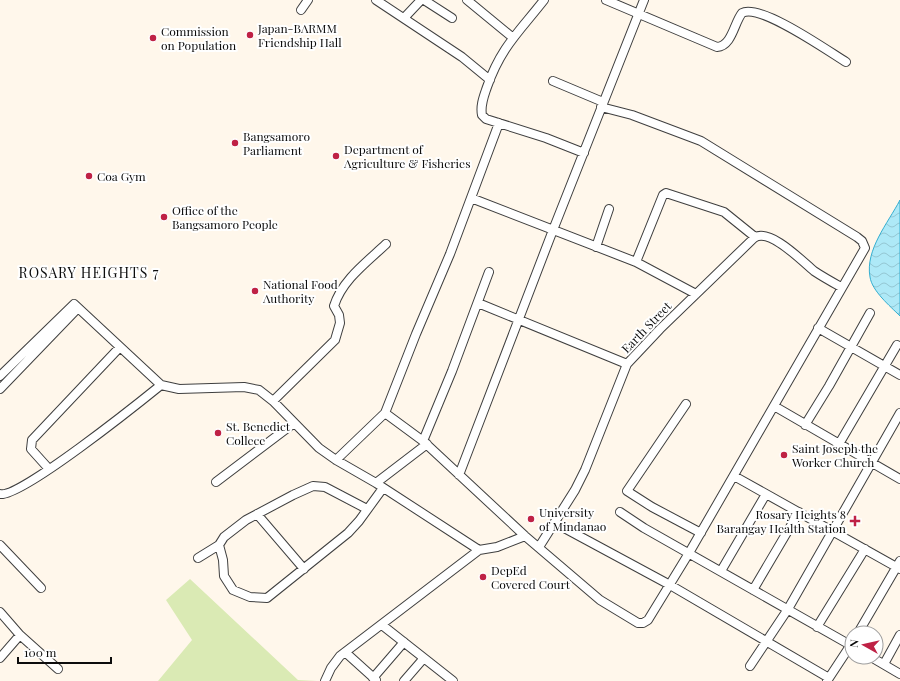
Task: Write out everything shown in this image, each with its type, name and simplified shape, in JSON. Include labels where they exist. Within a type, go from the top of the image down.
[{"type":"street","points":[[301,10],[308,0]]},
{"type":"street","points":[[376,0],[462,57],[490,80]]},
{"type":"street","points":[[404,18],[422,0],[452,18]]},
{"type":"street","points":[[467,0],[512,38]]},
{"type":"street","points":[[544,0],[512,38],[499,58],[481,107],[482,114],[486,119],[546,138],[584,153]]},
{"type":"street","points":[[606,0],[638,14],[669,25],[717,47],[723,46],[729,39],[742,13],[746,11],[754,11],[780,22],[846,62]]},
{"type":"street","points":[[459,475],[602,104],[644,0]]},
{"type":"street","points":[[385,413],[425,442],[525,536],[600,600],[638,623],[643,623],[648,620],[701,533],[841,287],[864,251],[865,245],[857,237],[701,141],[602,104],[553,82]]},
{"type":"street","points":[[336,460],[385,413],[450,254],[499,123]]},
{"type":"street","points":[[636,262],[663,195],[666,193],[724,212],[754,237],[763,235],[786,248],[817,273],[841,287]]},
{"type":"street","points":[[471,198],[636,262],[696,294]]},
{"type":"street","points":[[596,247],[608,209]]},
{"type":"street","name":"Earth Street","points":[[539,547],[555,523],[585,470],[627,364],[637,352],[754,237]]},
{"type":"street","points":[[273,401],[332,343],[340,323],[339,315],[334,306],[338,294],[360,269],[386,244]]},
{"type":"street","points":[[376,483],[425,442],[489,272]]},
{"type":"street","points":[[478,303],[627,364]]},
{"type":"street","points":[[76,306],[161,384],[179,389],[252,388],[259,390],[273,401],[319,448],[479,550]]},
{"type":"street","points":[[0,376],[76,306]]},
{"type":"street","points":[[0,389],[76,306]]},
{"type":"street","points":[[805,425],[870,313]]},
{"type":"street","points":[[818,328],[900,375]]},
{"type":"street","points":[[839,444],[884,366],[898,345]]},
{"type":"street","points":[[48,469],[31,449],[31,441],[120,347]]},
{"type":"street","points":[[0,494],[7,494],[48,469],[111,424],[161,384]]},
{"type":"street","points":[[686,404],[627,491],[652,507],[701,533]]},
{"type":"street","points":[[774,406],[871,464],[900,479]]},
{"type":"street","points":[[750,666],[788,609],[900,413]]},
{"type":"street","points":[[216,482],[294,423]]},
{"type":"street","points":[[734,476],[865,549],[899,566],[863,625]]},
{"type":"street","points":[[198,558],[219,545],[224,537],[256,514],[298,492],[320,485],[367,509]]},
{"type":"street","points":[[219,545],[227,583],[233,590],[243,596],[260,599],[270,597],[348,533],[383,488]]},
{"type":"street","points":[[721,571],[766,494]]},
{"type":"street","points":[[620,512],[644,528],[788,609],[816,627],[844,641]]},
{"type":"street","points":[[753,590],[799,512]]},
{"type":"street","points":[[256,514],[304,569]]},
{"type":"street","points":[[555,523],[670,585],[767,641],[828,679],[844,656]]},
{"type":"street","points":[[325,681],[335,661],[345,652],[479,550],[497,547],[525,536]]},
{"type":"street","points":[[0,545],[41,588]]},
{"type":"street","points":[[816,627],[865,549]]},
{"type":"street","points":[[0,612],[20,635],[58,668]]},
{"type":"street","points":[[382,625],[453,681]]},
{"type":"street","points":[[0,658],[20,635]]},
{"type":"street","points":[[900,635],[884,664],[900,674]]},
{"type":"street","points":[[345,652],[375,679],[404,642]]},
{"type":"street","points":[[404,681],[424,658]]},
{"type":"street","points":[[438,681],[444,674]]},
{"type":"green space","points":[[190,579],[298,680],[317,681],[158,681],[192,640],[166,600]]},
{"type":"water","points":[[900,200],[900,316],[874,288],[871,282],[869,267],[874,247]]},
{"type":"place","name":"Japan-BARMM Friendship Hall","points":[[250,35]]},
{"type":"place","name":"Commission on Population","points":[[153,38]]},
{"type":"place","name":"Bangsamoro Parliament","points":[[235,143]]},
{"type":"place","name":"Department of Agriculture & Fisheries","points":[[336,156]]},
{"type":"place","name":"Coa Gym","points":[[89,176]]},
{"type":"place","name":"Office of the Bangsamoro People","points":[[164,217]]},
{"type":"place","name":"National Food Authority","points":[[255,291]]},
{"type":"place","name":"St. Benedict Collece","points":[[218,433]]},
{"type":"place","name":"Saint Joseph the Worker Church","points":[[784,455]]},
{"type":"place","name":"University of Mindanao","points":[[531,519]]},
{"type":"place","name":"Rosary Heights 8 Barangay Health Station","points":[[855,521]]},
{"type":"place","name":"DepEd Covered Court","points":[[483,577]]},
{"type":"district","name":"ROSARY HEIGHTS 7","points":[[89,272]]}]
